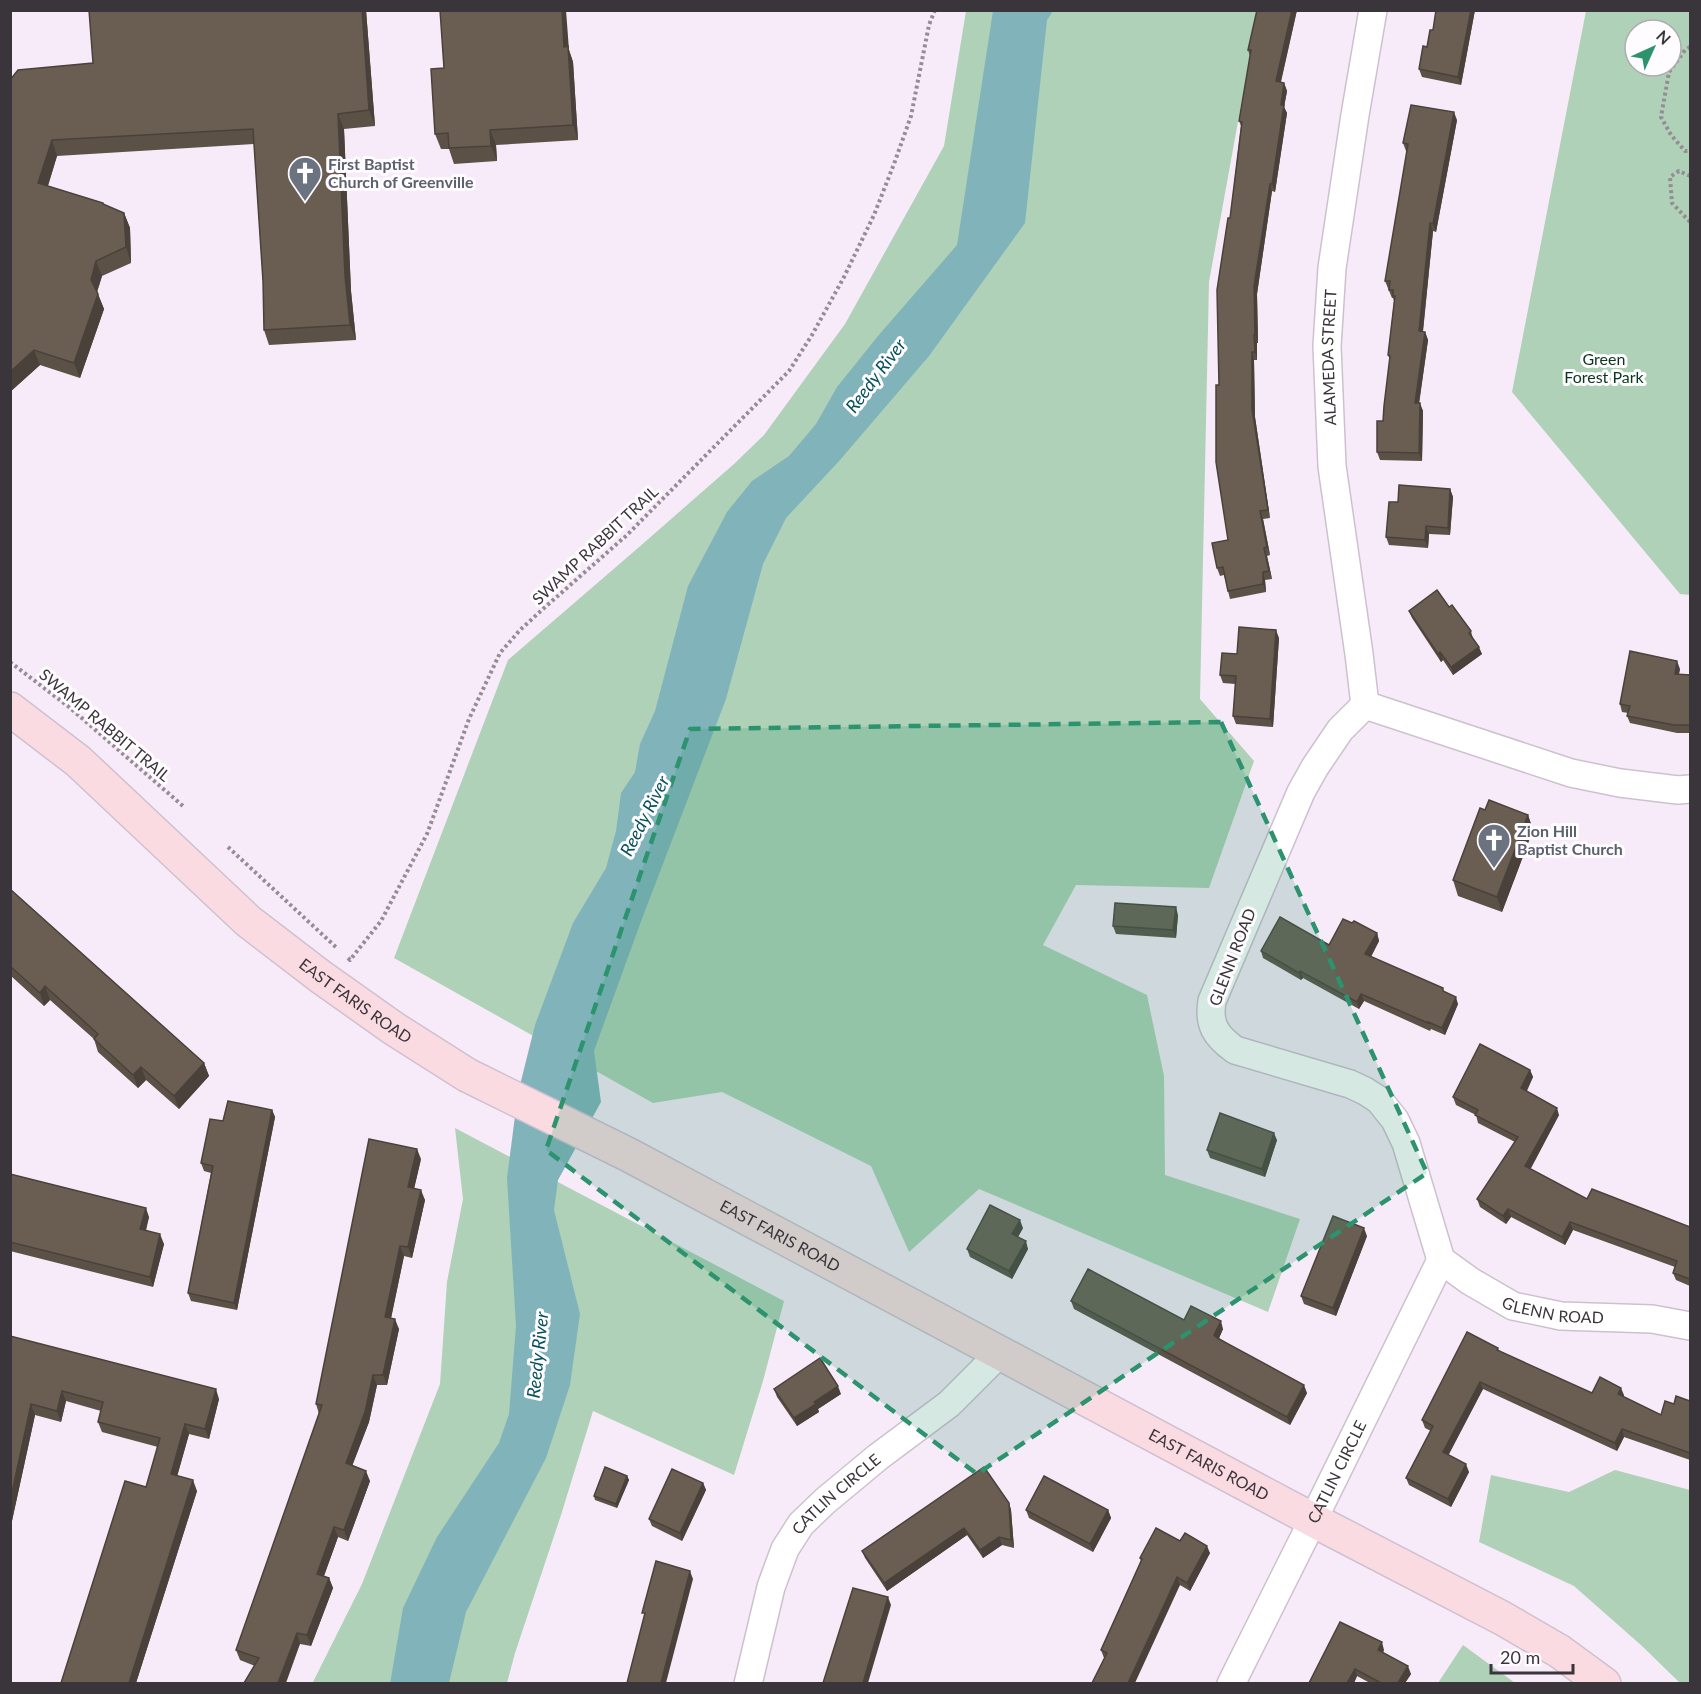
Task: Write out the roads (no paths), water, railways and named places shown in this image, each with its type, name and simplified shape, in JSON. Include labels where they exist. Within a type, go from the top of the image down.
[{"type":"main road","name":"EAST FARIS ROAD","points":[[10,709],[78,761],[248,921],[393,1028],[467,1076],[629,1155],[1313,1520],[1502,1618],[1560,1651],[1604,1683]]},
{"type":"street","name":"ALAMEDA STREET","points":[[1365,705],[1332,466],[1327,346],[1332,268],[1373,10]]},
{"type":"street","points":[[1365,705],[1570,773],[1620,783],[1678,790],[1690,789]]},
{"type":"street","name":"GLENN ROAD","points":[[1365,705],[1340,730],[1315,766],[1301,792],[1212,1001],[1210,1014],[1215,1031],[1226,1044],[1235,1050],[1350,1084],[1379,1100],[1395,1120],[1406,1143],[1441,1260],[1470,1281],[1513,1306],[1562,1316],[1652,1319],[1690,1326]]},
{"type":"street","name":"CATLIN CIRCLE","points":[[1231,1683],[1441,1260]]},
{"type":"street","name":"CATLIN CIRCLE","points":[[748,1683],[771,1587],[785,1549],[801,1524],[878,1457],[949,1404],[1000,1353]]},
{"type":"water","name":"Reedy River","points":[[993,11],[1053,11],[1047,20],[1025,223],[929,356],[840,460],[786,518],[763,564],[726,699],[594,1051],[601,1102],[558,1180],[554,1210],[580,1314],[570,1385],[546,1458],[466,1612],[449,1683],[390,1684],[403,1608],[437,1537],[499,1443],[509,1414],[516,1326],[507,1178],[518,1093],[535,1025],[573,923],[606,868],[616,831],[621,793],[635,772],[640,744],[655,711],[688,586],[727,512],[752,481],[789,456],[816,424],[837,387],[957,245]]},
{"type":"place","name":"First Baptist Church of Greenville","points":[[305,202]]},
{"type":"place","name":"Zion Hill Baptist Church","points":[[1494,869]]},
{"type":"park label","name":"Green Forest Park","points":[[1604,368]]}]
